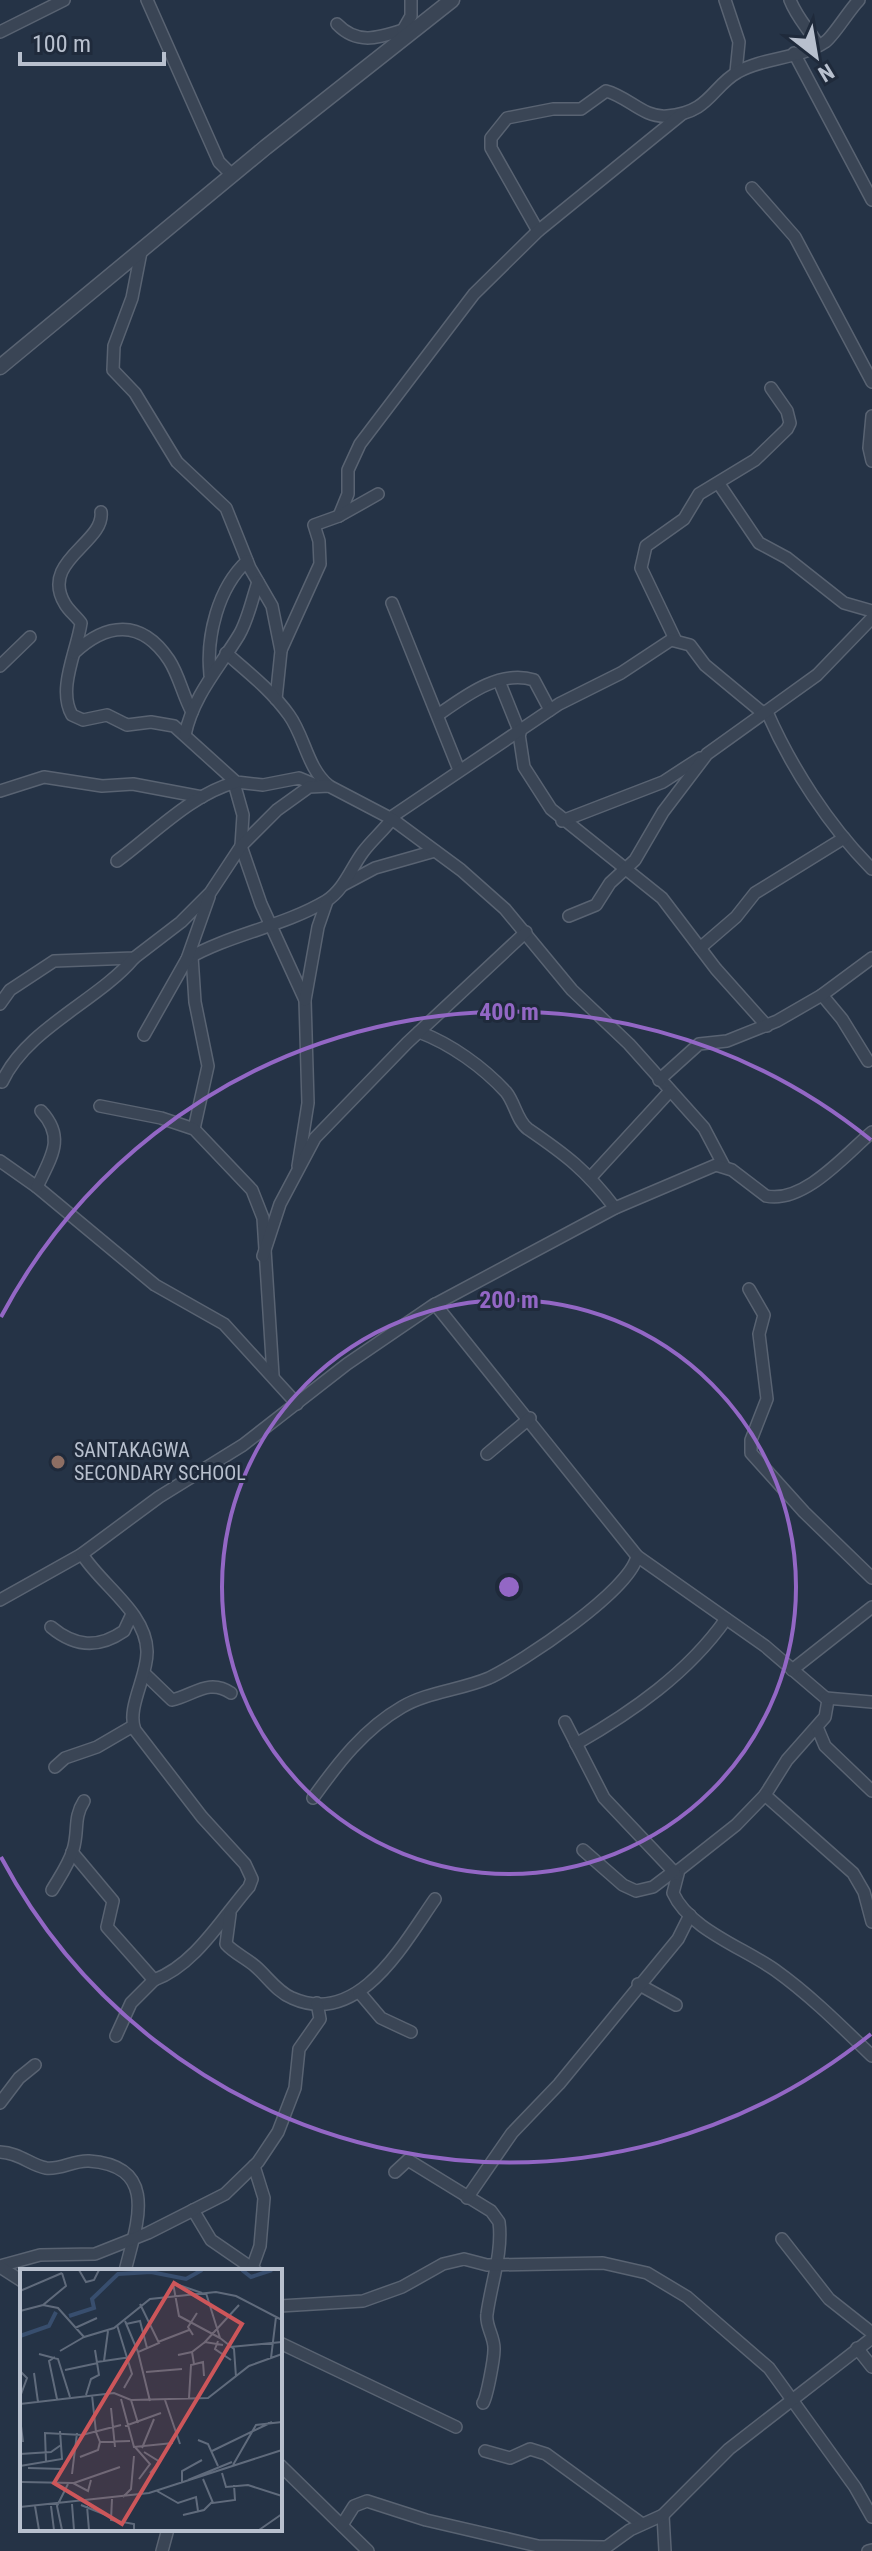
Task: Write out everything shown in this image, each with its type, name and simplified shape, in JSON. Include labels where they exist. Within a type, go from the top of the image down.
[{"type":"street","points":[[0,32],[64,0]]},
{"type":"street","points":[[147,0],[215,153],[232,175]]},
{"type":"street","points":[[0,367],[405,33],[452,0]]},
{"type":"street","points":[[725,0],[739,42],[736,72]]},
{"type":"street","points":[[790,0],[798,19],[818,45]]},
{"type":"street","points":[[339,516],[348,494],[348,470],[360,444],[474,294],[538,231],[682,114],[713,98],[736,72],[818,45],[828,39],[840,19],[859,0]]},
{"type":"street","points":[[405,33],[409,23],[409,3]]},
{"type":"street","points":[[337,24],[349,35],[360,39],[405,33]]},
{"type":"street","points":[[794,53],[868,181],[872,200]]},
{"type":"street","points":[[538,231],[491,148],[491,138],[506,119],[553,109],[581,109],[606,91],[657,116],[682,114]]},
{"type":"street","points":[[752,188],[795,237],[872,382]]},
{"type":"street","points":[[141,252],[134,290],[114,346],[113,370],[135,393],[177,462],[226,508],[247,561],[272,606],[281,651],[276,699]]},
{"type":"street","points":[[771,388],[787,411],[790,423],[787,429],[755,460],[699,494],[684,519],[652,539],[643,553],[641,568],[675,639],[690,645],[705,665],[765,712],[782,744],[844,838],[872,869]]},
{"type":"street","points":[[872,416],[869,448],[872,461]]},
{"type":"street","points":[[719,484],[759,543],[787,558],[844,603],[872,611]]},
{"type":"street","points":[[281,651],[320,564],[319,541],[314,525],[339,516],[378,494]]},
{"type":"street","points":[[101,512],[100,527],[78,547],[61,575],[65,604],[81,623],[73,653],[68,704],[77,719],[107,715],[127,725],[163,723],[185,735],[235,782],[243,815],[241,846],[271,925],[305,1000]]},
{"type":"street","points":[[210,675],[211,637],[227,585],[247,561]]},
{"type":"street","points":[[185,735],[210,675],[240,633],[258,582]]},
{"type":"street","points":[[392,603],[459,770]]},
{"type":"street","points":[[562,821],[663,782],[707,754],[829,664],[872,618]]},
{"type":"street","points":[[73,653],[107,629],[133,631],[147,639],[169,660],[192,712]]},
{"type":"street","points":[[0,666],[30,637]]},
{"type":"street","points":[[189,958],[219,942],[271,925],[327,901],[343,885],[365,849],[391,819],[459,770],[520,734],[550,710],[621,673],[675,639]]},
{"type":"street","points":[[226,653],[276,699],[299,731],[323,786]]},
{"type":"street","points":[[438,715],[477,689],[499,681],[534,680],[550,710]]},
{"type":"street","points":[[499,681],[520,734],[524,767],[562,821],[662,898],[767,1026]]},
{"type":"street","points":[[569,916],[596,905],[610,883],[642,853],[663,812],[707,754]]},
{"type":"street","points":[[0,791],[44,777],[102,786],[133,784],[202,797]]},
{"type":"street","points":[[117,861],[202,797],[235,782],[263,785],[299,778],[323,786],[391,819],[505,909],[572,990],[629,1044],[670,1091],[715,1144],[724,1166],[757,1191],[777,1198],[801,1189],[831,1170],[872,1132]]},
{"type":"street","points":[[2,1082],[19,1056],[48,1031],[58,1017],[84,1002],[181,922],[210,893],[241,846],[293,796],[323,786]]},
{"type":"street","points":[[700,948],[736,917],[755,893],[844,838]]},
{"type":"street","points":[[343,885],[375,868],[435,851]]},
{"type":"street","points":[[144,1035],[189,958],[210,893]]},
{"type":"street","points":[[297,1170],[308,1103],[305,1000],[318,927],[327,901]]},
{"type":"street","points":[[263,1256],[280,1204],[315,1138],[419,1032],[526,932]]},
{"type":"street","points":[[0,1004],[10,990],[54,961],[134,958]]},
{"type":"street","points":[[189,958],[208,1066],[194,1129]]},
{"type":"street","points":[[659,1080],[699,1044],[727,1041],[767,1026],[822,995],[872,958]]},
{"type":"street","points":[[822,995],[842,1019],[868,1061]]},
{"type":"street","points":[[419,1032],[466,1057],[505,1091],[526,1128],[543,1136],[591,1177],[615,1208]]},
{"type":"street","points":[[591,1177],[670,1091]]},
{"type":"street","points":[[100,1106],[161,1118],[194,1129],[252,1190],[263,1218],[263,1256],[273,1375]]},
{"type":"street","points":[[37,1187],[56,1136],[52,1123],[41,1111]]},
{"type":"street","points":[[0,1600],[82,1554],[159,1497],[243,1445],[347,1364],[435,1304],[615,1208],[705,1168],[724,1166]]},
{"type":"street","points":[[3,1168],[37,1187],[155,1285],[224,1324],[297,1404]]},
{"type":"street","points":[[749,1289],[764,1315],[759,1334],[767,1399],[751,1440],[751,1453],[804,1512],[872,1578]]},
{"type":"street","points":[[435,1304],[530,1418],[637,1556],[726,1619],[826,1698],[872,1702]]},
{"type":"street","points":[[487,1454],[530,1418]]},
{"type":"street","points":[[55,1767],[65,1758],[97,1747],[133,1726],[145,1674],[145,1639],[132,1614],[82,1554]]},
{"type":"street","points":[[313,1798],[346,1753],[377,1724],[403,1705],[490,1678],[553,1639],[626,1576],[637,1556]]},
{"type":"street","points":[[792,1670],[872,1607]]},
{"type":"street","points":[[51,1627],[77,1643],[95,1644],[124,1631],[132,1614]]},
{"type":"street","points":[[576,1744],[626,1715],[652,1694],[713,1638],[726,1619]]},
{"type":"street","points":[[145,1674],[172,1700],[208,1686],[220,1686],[231,1693]]},
{"type":"street","points":[[583,1850],[623,1885],[636,1891],[653,1887],[736,1825],[765,1795],[787,1760],[828,1711],[826,1698]]},
{"type":"street","points":[[565,1722],[604,1798],[675,1872],[673,1893],[690,1915],[739,1952],[781,1975],[872,2056]]},
{"type":"street","points":[[116,2036],[131,2003],[154,1980],[185,1961],[249,1887],[250,1872],[202,1817],[133,1726]]},
{"type":"street","points":[[817,1727],[825,1746],[872,1791]]},
{"type":"street","points":[[765,1795],[853,1873],[864,1892],[872,1922]]},
{"type":"street","points":[[52,1890],[72,1852],[78,1830],[75,1815],[84,1801]]},
{"type":"street","points":[[72,1852],[113,1901],[107,1927],[154,1980]]},
{"type":"street","points":[[231,1909],[224,1939],[226,1944],[285,1994],[317,2003],[337,2002],[359,1992],[376,1978],[435,1899]]},
{"type":"street","points":[[467,2198],[505,2140],[559,2084],[678,1939],[690,1915]]},
{"type":"street","points":[[638,1984],[651,1995],[667,1998],[676,2005]]},
{"type":"street","points":[[359,1992],[381,2018],[411,2032]]},
{"type":"street","points":[[0,2267],[40,2255],[95,2254],[135,2239],[225,2194],[254,2166],[284,2122],[297,2080],[299,2049],[320,2019],[317,2003]]},
{"type":"street","points":[[0,2103],[19,2078],[35,2065]]},
{"type":"street","points":[[0,2152],[23,2156],[46,2168],[87,2161],[117,2168],[138,2192],[140,2216],[126,2269]]},
{"type":"street","points":[[395,2172],[408,2160],[491,2211],[499,2222],[486,2318],[494,2351],[489,2372],[490,2390],[483,2403]]},
{"type":"street","points":[[254,2166],[264,2198],[260,2246],[254,2269]]},
{"type":"street","points":[[193,2210],[211,2240],[253,2269]]},
{"type":"street","points":[[342,2525],[354,2506],[367,2501],[426,2520],[538,2546],[603,2549],[642,2524],[663,2515],[729,2449],[792,2403],[812,2381],[872,2336],[829,2299],[782,2239]]},
{"type":"street","points":[[282,2303],[363,2301],[456,2260],[494,2265],[603,2263],[655,2276],[687,2297],[763,2362],[855,2487],[872,2517]]},
{"type":"street","points":[[0,2267],[20,2280]]},
{"type":"street","points":[[282,2344],[456,2427]]},
{"type":"street","points":[[857,2348],[872,2367]]},
{"type":"street","points":[[485,2451],[510,2458],[530,2449],[546,2454],[642,2524]]},
{"type":"street","points":[[282,2467],[368,2551]]},
{"type":"street","points":[[663,2515],[665,2551]]},
{"type":"street","points":[[162,2551],[167,2531]]},
{"type":"place","name":"SANTAKAGWA SECONDARY SCHOOL","points":[[58,1462]]}]
